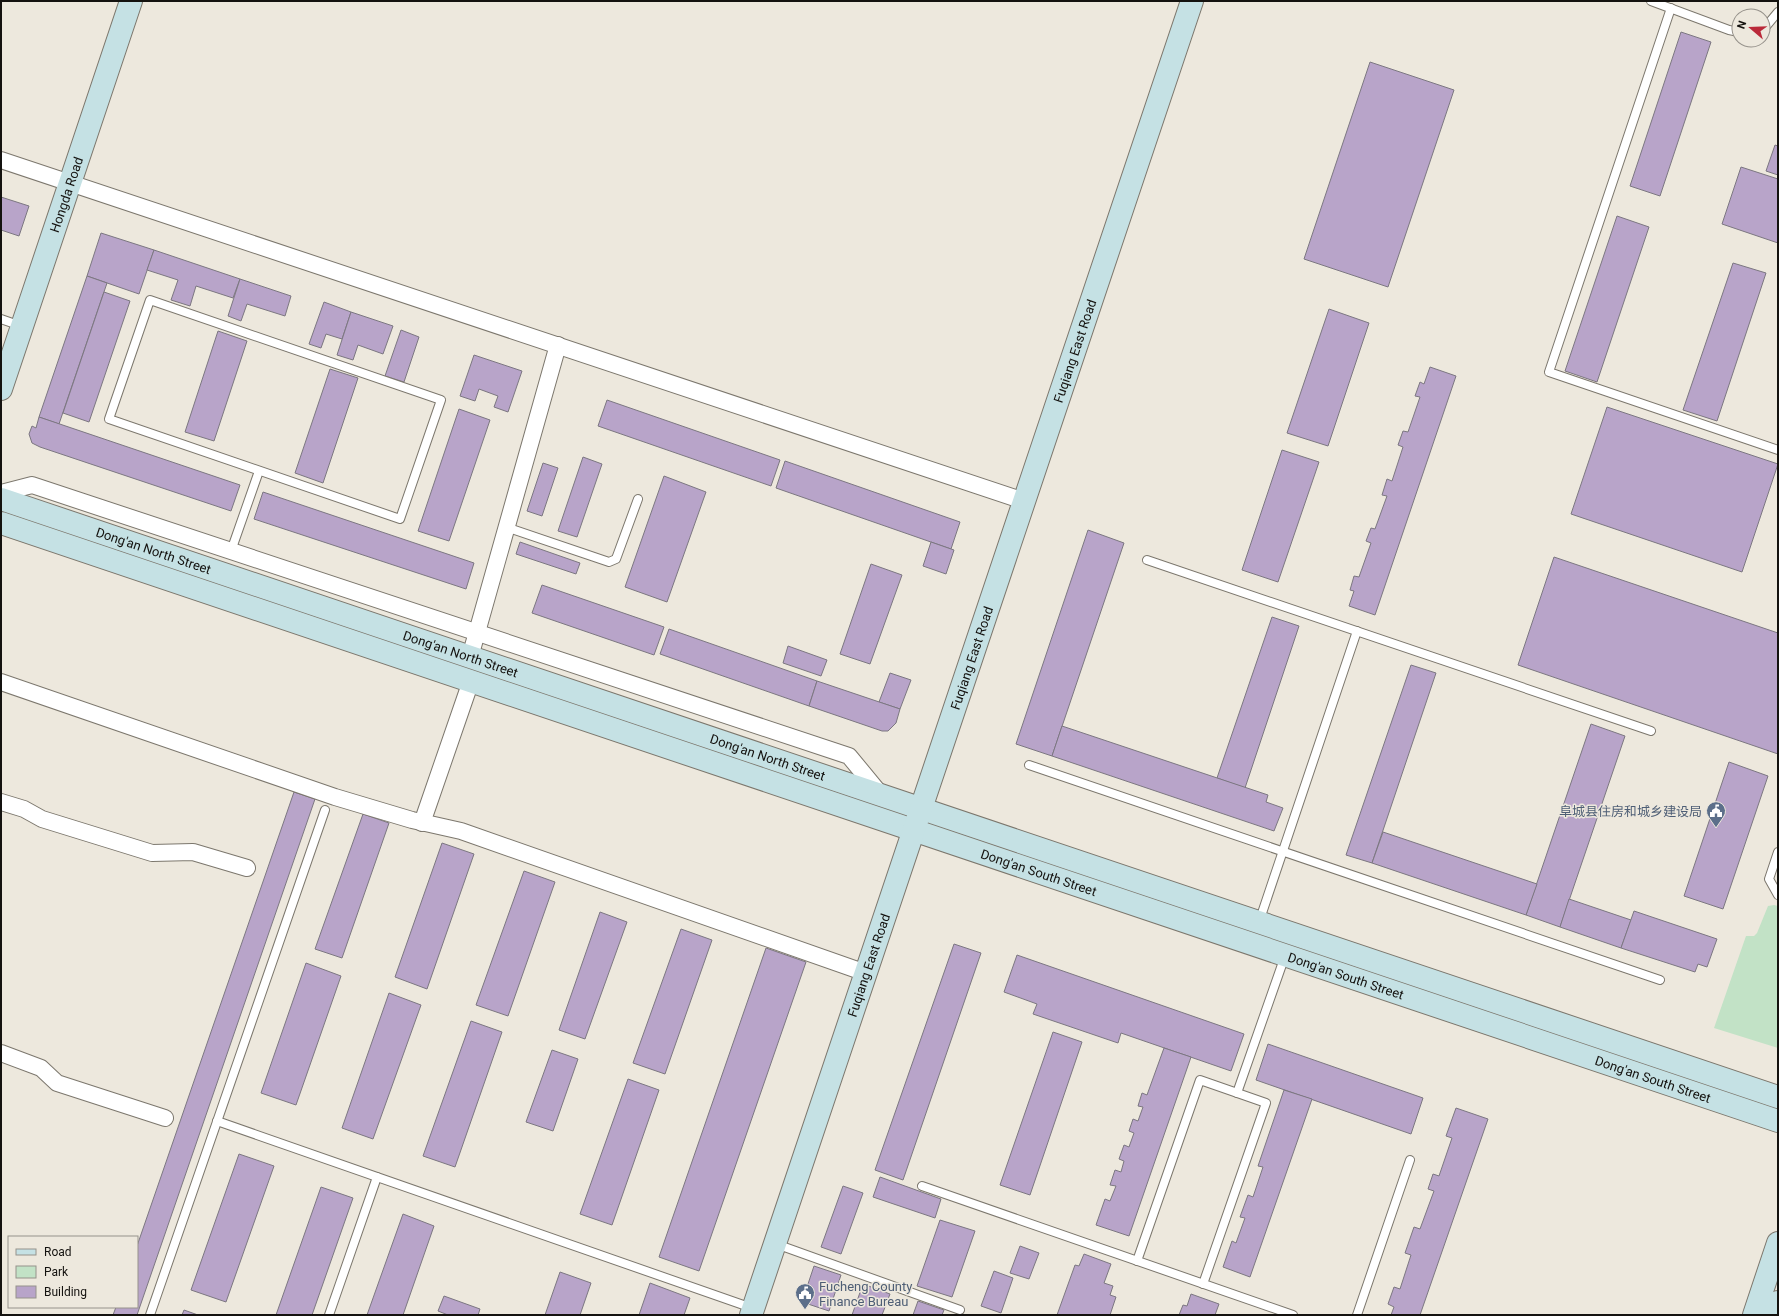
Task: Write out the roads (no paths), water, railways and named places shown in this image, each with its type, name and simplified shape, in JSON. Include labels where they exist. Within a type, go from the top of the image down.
[{"type":"main road","name":"Hongda Road","points":[[1,389],[131,1]]},
{"type":"main road","name":"Fuqiang East Road","points":[[752,1312],[1192,1]]},
{"type":"main road","name":"Dong'an North Street","points":[[1,499],[921,809]]},
{"type":"main road","name":"Dong'an North Street","points":[[1,523],[914,830]]},
{"type":"main road","name":"Dong'an South Street","points":[[921,809],[1778,1098]]},
{"type":"main road","name":"Dong'an South Street","points":[[914,830],[1778,1121]]},
{"type":"main road","points":[[1754,1315],[1778,1243]]},
{"type":"main road","points":[[1774,1315],[1778,1302]]},
{"type":"street","points":[[1,160],[1024,501]]},
{"type":"street","points":[[470,657],[558,345]]},
{"type":"street","points":[[1,493],[32,485],[849,756],[882,796]]},
{"type":"street","points":[[422,822],[471,681]]},
{"type":"street","points":[[1,682],[335,796],[422,822],[461,831],[866,973]]},
{"type":"street","points":[[1,802],[24,809],[42,819],[152,853],[193,852],[246,868]]},
{"type":"street","points":[[1,1053],[41,1068],[57,1082],[165,1118]]},
{"type":"lane","points":[[1651,1],[1731,29]]},
{"type":"lane","points":[[1671,8],[1548,372],[1778,450]]},
{"type":"lane","points":[[1771,20],[1778,12]]},
{"type":"lane","points":[[150,300],[441,400],[400,519],[259,471],[109,419],[150,300]]},
{"type":"lane","points":[[1,319],[22,326]]},
{"type":"lane","points":[[231,550],[259,471]]},
{"type":"lane","points":[[506,527],[608,562],[616,559],[638,499]]},
{"type":"lane","points":[[1147,560],[1651,731]]},
{"type":"lane","points":[[1259,922],[1357,631]]},
{"type":"lane","points":[[1029,766],[1660,980]]},
{"type":"lane","points":[[150,1315],[325,810]]},
{"type":"lane","points":[[1778,852],[1769,879],[1776,894],[1778,895]]},
{"type":"lane","points":[[1237,1093],[1285,955]]},
{"type":"lane","points":[[1137,1261],[1200,1080],[1266,1103],[1203,1284]]},
{"type":"lane","points":[[217,1121],[752,1312]]},
{"type":"lane","points":[[1356,1315],[1410,1160]]},
{"type":"lane","points":[[329,1315],[377,1177]]},
{"type":"lane","points":[[922,1186],[1293,1315]]},
{"type":"lane","points":[[775,1244],[960,1310]]},
{"type":"place","name":"阜城县住房和城乡建设局","points":[[1716,828]]},
{"type":"place","name":"Fucheng County Finance Bureau","points":[[805,1310]]}]
